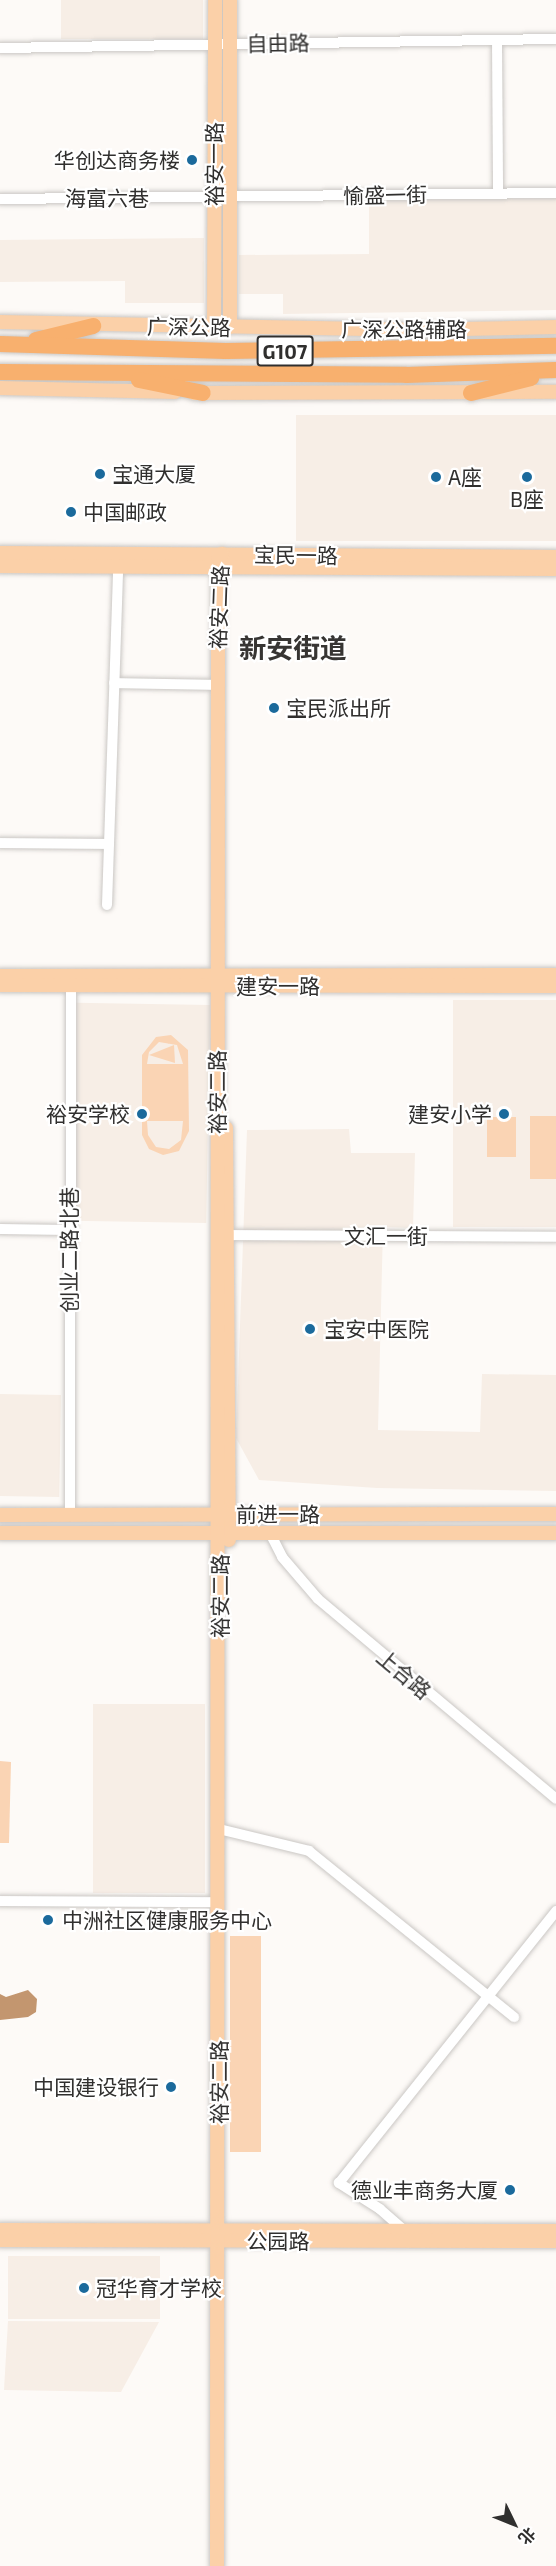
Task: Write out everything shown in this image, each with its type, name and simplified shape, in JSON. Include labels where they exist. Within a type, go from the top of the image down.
[{"type":"highway","points":[[7,345],[93,326]]},
{"type":"highway","name":"广深公路","points":[[7,345],[226,351],[556,346]]},
{"type":"highway","points":[[471,393],[556,371]]},
{"type":"highway","name":"G107","points":[[0,372],[406,375],[556,371]]},
{"type":"highway","points":[[103,373],[202,393]]},
{"type":"main road","name":"裕安一路","points":[[214,327],[215,0]]},
{"type":"main road","name":"裕安一路","points":[[230,0],[230,327]]},
{"type":"main road","name":"广深公路辅路","points":[[0,322],[93,326],[406,330],[556,327]]},
{"type":"main road","points":[[0,388],[202,393],[556,392]]},
{"type":"main road","name":"宝民一路","points":[[0,553],[556,557]]},
{"type":"main road","name":"裕安二路","points":[[218,2566],[223,2235],[224,1829],[222,568],[218,558],[222,554]]},
{"type":"main road","name":"宝民一路","points":[[0,566],[556,569]]},
{"type":"main road","name":"裕安二路","points":[[222,568],[217,685],[222,980]]},
{"type":"main road","name":"建安一路","points":[[0,985],[71,986],[222,980],[556,975]]},
{"type":"main road","name":"建安一路","points":[[0,976],[556,986]]},
{"type":"main road","points":[[88,1514],[97,1522],[88,1533]]},
{"type":"main road","name":"前进一路","points":[[0,1515],[556,1514]]},
{"type":"main road","name":"前进一路","points":[[0,1533],[556,1533]]},
{"type":"main road","name":"裕安二路","points":[[224,1829],[219,1902],[226,2566]]},
{"type":"main road","name":"公园路","points":[[0,2230],[556,2241]]},
{"type":"main road","name":"公园路","points":[[0,2240],[405,2231],[556,2231]]},
{"type":"street","name":"自由路","points":[[0,48],[556,39]]},
{"type":"street","points":[[497,40],[498,194]]},
{"type":"street","name":"愉盛一街","points":[[214,198],[556,193]]},
{"type":"street","name":"海富六巷","points":[[0,199],[214,198]]},
{"type":"street","points":[[107,905],[118,566]]},
{"type":"street","points":[[114,682],[217,685]]},
{"type":"street","points":[[0,843],[109,844]]},
{"type":"street","name":"创业二路北巷","points":[[70,1515],[68,1230],[71,986]]},
{"type":"street","points":[[0,1228],[68,1230]]},
{"type":"street","name":"文汇一街","points":[[222,1235],[556,1237]]},
{"type":"street","name":"上合路","points":[[270,1533],[282,1557],[318,1599],[556,1799]]},
{"type":"street","points":[[224,1829],[309,1851],[514,2017]]},
{"type":"street","points":[[0,1901],[219,1902]]},
{"type":"street","points":[[405,2231],[380,2209],[339,2183],[556,1911]]},
{"type":"shaded area","points":[[61,0],[203,0],[203,39],[61,39]]},
{"type":"shaded area","points":[[556,198],[556,310],[283,314],[283,294],[239,294],[239,255],[369,254],[369,200]]},
{"type":"shaded area","points":[[204,238],[204,303],[125,303],[125,281],[0,282],[0,240]]},
{"type":"shaded area","points":[[296,415],[556,415],[556,541],[296,541]]},
{"type":"shaded area","name":"建安小学","points":[[453,1000],[556,1000],[556,1227],[453,1227]]},
{"type":"shaded area","name":"裕安学校","points":[[76,1003],[210,1005],[206,1223],[72,1221]]},
{"type":"shaded area","points":[[171,1035],[188,1050],[189,1131],[179,1151],[163,1155],[149,1149],[142,1135],[142,1055],[156,1037]],"holes":[[[159,1042],[177,1045],[183,1064],[147,1064],[149,1052]],[[147,1121],[183,1121],[181,1140],[169,1149],[156,1147],[148,1135]]]},
{"type":"shaded area","points":[[174,1045],[175,1063],[149,1055]]},
{"type":"shaded area","points":[[530,1116],[556,1116],[556,1179],[530,1179]]},
{"type":"shaded area","points":[[487,1117],[516,1117],[516,1157],[487,1157]]},
{"type":"shaded area","name":"宝安中医院","points":[[349,1129],[351,1153],[415,1153],[413,1228],[383,1227],[378,1430],[480,1432],[482,1374],[556,1375],[556,1491],[377,1488],[259,1480],[236,1438],[247,1130]]},
{"type":"shaded area","points":[[0,1394],[61,1395],[59,1497],[0,1496]]},
{"type":"shaded area","points":[[93,1704],[205,1704],[205,1893],[93,1893]]},
{"type":"shaded area","points":[[0,1761],[11,1762],[9,1843],[0,1843]]},
{"type":"shaded area","points":[[230,1936],[261,1936],[261,2152],[230,2152]]},
{"type":"shaded area","points":[[28,1990],[37,1999],[36,2012],[28,2017],[0,2020],[0,1994],[6,1997]]},
{"type":"shaded area","name":"冠华育才学校","points":[[8,2256],[160,2256],[160,2319],[8,2319]]},
{"type":"shaded area","points":[[8,2321],[159,2322],[121,2392],[4,2390]]},
{"type":"place","name":"华创达商务楼","points":[[192,160]]},
{"type":"place","name":"宝通大厦","points":[[100,474]]},
{"type":"place","name":"A座","points":[[436,477]]},
{"type":"place","name":"B座","points":[[527,477]]},
{"type":"place","name":"中国邮政","points":[[71,512]]},
{"type":"place","name":"宝民派出所","points":[[274,708]]},
{"type":"place","name":"裕安学校","points":[[142,1114]]},
{"type":"place","name":"建安小学","points":[[504,1114]]},
{"type":"place","name":"宝安中医院","points":[[310,1329]]},
{"type":"place","name":"中洲社区健康服务中心","points":[[48,1920]]},
{"type":"place","name":"中国建设银行","points":[[171,2087]]},
{"type":"place","name":"德业丰商务大厦","points":[[510,2190]]},
{"type":"place","name":"冠华育才学校","points":[[84,2288]]},
{"type":"district","name":"新安街道","points":[[293,648]]}]
